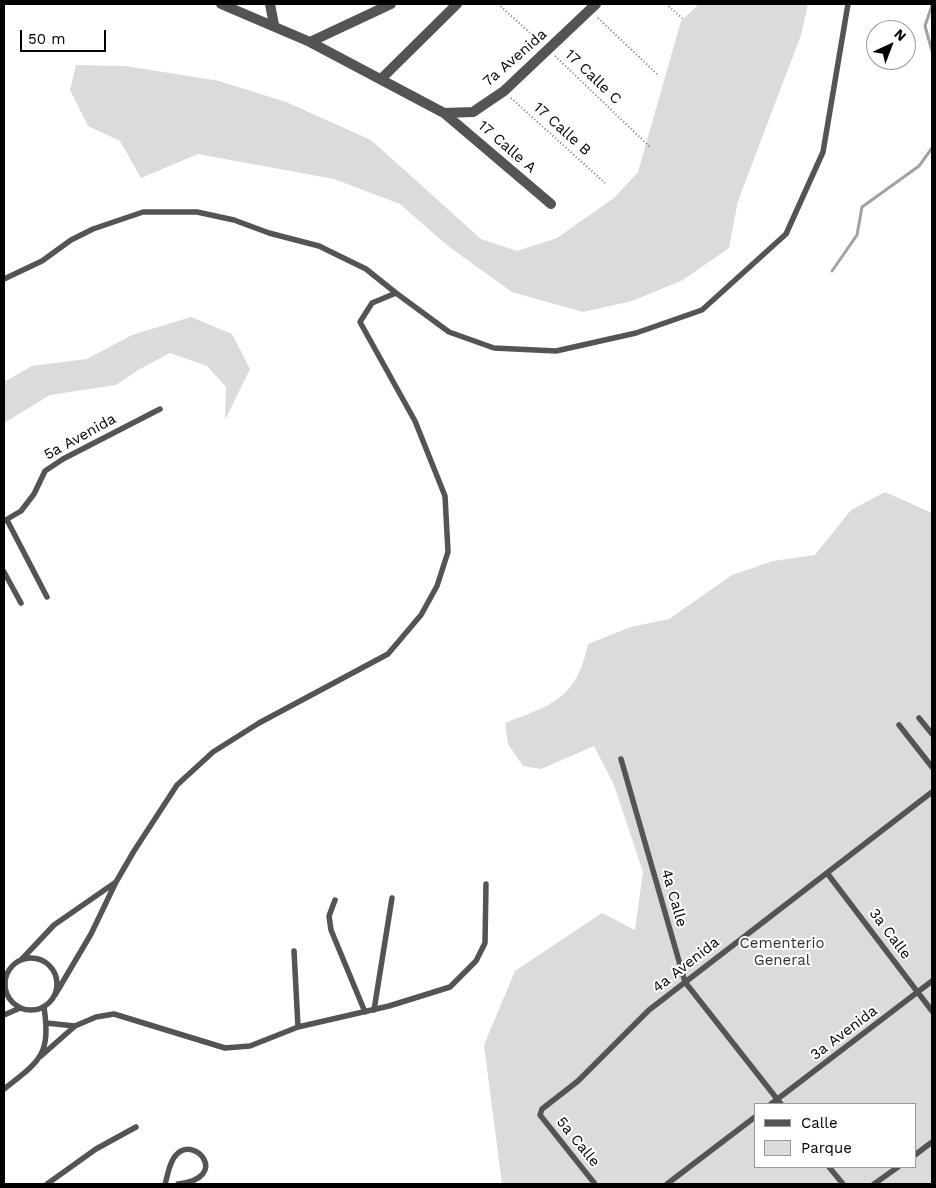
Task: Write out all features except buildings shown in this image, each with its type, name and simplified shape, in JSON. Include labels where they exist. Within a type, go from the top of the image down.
[{"type":"street","name":"17 Calle A","points":[[221,4],[310,42],[444,113],[551,204]]},
{"type":"street","points":[[270,4],[274,25]]},
{"type":"street","points":[[310,42],[390,4]]},
{"type":"street","points":[[381,79],[457,4]]},
{"type":"street","name":"7a Avenida","points":[[444,113],[473,112],[504,91],[593,7]]},
{"type":"lane","points":[[4,279],[42,261],[71,240],[93,229],[142,212],[197,212],[234,220],[269,233],[319,246],[366,270],[448,332],[494,348],[556,351],[636,333],[702,310],[786,234],[823,152],[848,4]]},
{"type":"lane","points":[[116,882],[54,925],[8,971],[4,980],[8,997],[20,1008],[28,1010],[44,1007],[55,995],[92,934],[116,882],[172,793],[184,778],[213,752],[258,723],[388,654],[422,615],[437,586],[448,552],[444,496],[415,421],[360,322],[372,303],[396,293]]},
{"type":"lane","name":"5a Avenida","points":[[5,520],[21,511],[34,494],[45,471],[62,458],[160,408]]},
{"type":"lane","points":[[5,520],[47,596]]},
{"type":"lane","points":[[4,572],[21,603]]},
{"type":"lane","points":[[919,718],[932,734]]},
{"type":"lane","points":[[899,725],[932,767]]},
{"type":"lane","name":"4a Calle","points":[[621,759],[685,982],[779,1102]]},
{"type":"lane","name":"4a Avenida","points":[[540,1115],[542,1109],[578,1081],[649,1010],[932,792]]},
{"type":"lane","name":"3a Calle","points":[[827,872],[932,1011]]},
{"type":"lane","points":[[4,1089],[34,1066],[41,1056],[75,1026],[96,1017],[114,1014],[225,1048],[250,1046],[298,1027],[374,1010],[450,987],[476,961],[485,944],[486,884]]},
{"type":"lane","points":[[374,1010],[392,898]]},
{"type":"lane","points":[[335,900],[329,916],[331,930],[365,1012]]},
{"type":"lane","points":[[294,951],[298,1027]]},
{"type":"lane","points":[[21,960],[39,960],[47,964],[56,978],[55,995]]},
{"type":"lane","name":"3a Avenida","points":[[779,1102],[932,981]]},
{"type":"lane","points":[[41,1056],[45,1042],[46,1023],[44,1007]]},
{"type":"lane","points":[[4,1015],[20,1008]]},
{"type":"lane","points":[[46,1023],[75,1026]]},
{"type":"lane","name":"5a Calle","points":[[540,1115],[596,1184]]},
{"type":"lane","points":[[667,1184],[754,1118]]},
{"type":"lane","points":[[47,1184],[96,1149],[136,1127]]},
{"type":"lane","points":[[916,1154],[932,1142]]},
{"type":"lane","points":[[165,1184],[171,1163],[179,1152],[187,1149],[200,1154],[206,1160],[206,1168],[203,1174],[195,1181],[178,1184]]},
{"type":"lane","points":[[830,1168],[843,1184]]},
{"type":"lane","points":[[874,1184],[897,1168]]},
{"type":"path","name":"17 Calle C","points":[[498,4],[650,147]]},
{"type":"path","points":[[666,4],[683,19]]},
{"type":"path","points":[[593,7],[658,75]]},
{"type":"path","name":"17 Calle B","points":[[504,91],[605,183]]},
{"type":"green space","points":[[699,4],[808,4],[801,35],[738,201],[729,248],[683,280],[632,301],[583,312],[512,292],[448,246],[400,204],[334,179],[198,154],[141,178],[120,141],[88,126],[70,90],[76,65],[126,66],[219,81],[286,102],[371,140],[481,239],[517,251],[557,238],[614,198],[638,172],[681,21]]},
{"type":"green space","points":[[191,317],[232,334],[250,369],[225,420],[226,387],[207,366],[170,353],[138,370],[116,385],[50,395],[4,423],[4,382],[32,366],[87,359],[132,335]]},
{"type":"green space","name":"Cementerio General","points":[[885,492],[932,513],[932,1184],[502,1184],[484,1045],[515,971],[602,913],[635,930],[643,872],[614,785],[594,746],[541,769],[523,766],[508,744],[505,723],[550,704],[560,697],[577,677],[588,644],[631,627],[669,619],[732,575],[773,561],[815,555],[851,510]]},
{"type":"waterway","points":[[932,5],[925,26],[932,51]]},
{"type":"waterway","points":[[832,271],[857,235],[862,207],[919,166],[932,148]]}]
